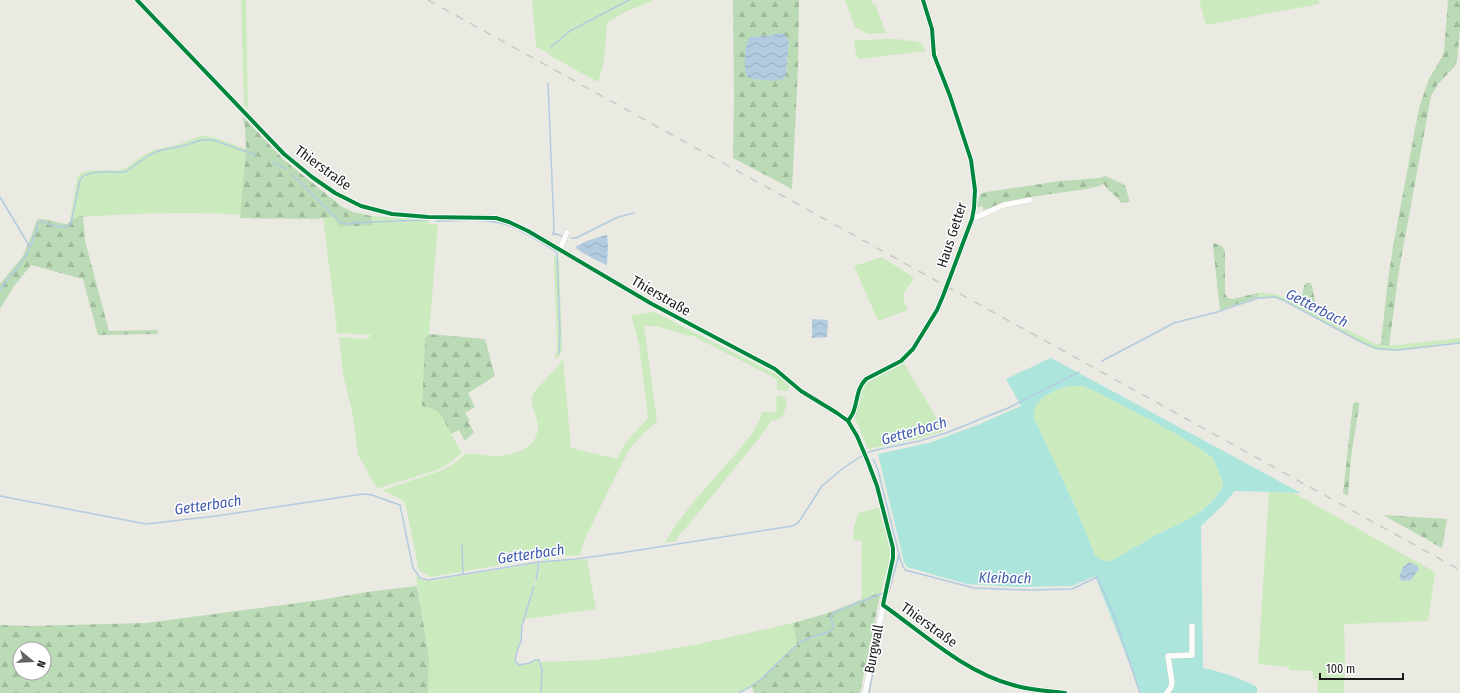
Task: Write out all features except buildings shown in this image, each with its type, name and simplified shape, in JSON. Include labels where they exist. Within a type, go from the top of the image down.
[{"type":"street","name":"Thierstraße","points":[[137,0],[284,154],[312,177],[336,193],[361,206],[392,214],[428,217],[486,218],[503,220],[528,230],[652,304],[775,369],[801,391],[848,421],[867,459],[877,486],[893,548],[893,558],[882,605],[961,661],[991,677],[1013,686],[1065,693]]},
{"type":"street","name":"Haus Getter","points":[[848,421],[854,410],[858,392],[863,382],[901,361],[907,356],[926,328],[943,296],[972,219],[975,190],[971,160],[950,96],[934,55],[932,29],[923,0]]},
{"type":"street","name":"Haus Getter","points":[[972,219],[1004,205],[1030,200]]},
{"type":"street","points":[[560,249],[567,232]]},
{"type":"street","name":"Burgwall","points":[[865,693],[882,605]]},
{"type":"street","points":[[1167,693],[1172,683],[1168,656],[1192,655],[1192,626]]},
{"type":"green space","points":[[241,0],[246,0],[248,109],[244,105]]},
{"type":"green space","points":[[532,0],[653,1],[627,11],[607,22],[604,62],[598,82],[536,47]]},
{"type":"green space","points":[[733,0],[799,0],[798,67],[792,189],[733,158]],"holes":[[[777,33],[789,41],[786,75],[784,79],[750,37],[773,35]]]},
{"type":"green space","points":[[845,0],[871,0],[873,5],[875,4],[886,33],[868,34],[855,27]]},
{"type":"green space","points":[[1199,0],[1319,0],[1319,4],[1206,25]]},
{"type":"green space","points":[[1448,0],[1460,0],[1460,29],[1457,61],[1454,67],[1438,84],[1431,96],[1399,270],[1389,346],[1378,345],[1381,343],[1393,247],[1419,108],[1429,79],[1444,52]]},
{"type":"green space","points":[[854,39],[862,41],[895,39],[918,42],[922,44],[926,51],[858,59]]},
{"type":"green space","points":[[242,116],[284,160],[341,206],[353,212],[371,216],[373,225],[341,227],[338,225],[334,217],[314,219],[240,218],[246,149],[245,127]]},
{"type":"green space","points":[[201,136],[213,137],[246,149],[241,215],[158,213],[76,217],[70,220],[77,178],[82,172],[94,170],[120,170],[126,168],[153,150],[177,145]]},
{"type":"green space","points":[[1105,176],[1125,185],[1130,202],[1121,203],[1104,184],[1085,189],[1014,201],[984,210],[982,206],[977,208],[980,194],[987,192],[1060,181],[1100,178]]},
{"type":"green space","points":[[83,216],[85,241],[109,331],[158,330],[157,334],[98,335],[83,279],[31,265],[14,286],[0,309],[0,284],[23,256],[37,220],[43,219],[67,224],[74,218]]},
{"type":"green space","points":[[371,216],[428,220],[430,222],[429,224],[438,224],[429,334],[425,338],[422,406],[433,408],[439,413],[462,453],[448,464],[437,470],[379,488],[377,488],[358,455],[353,416],[343,373],[339,337],[367,339],[372,335],[336,333],[337,329],[323,218],[334,217],[343,227],[372,225]]},
{"type":"green space","points":[[1214,243],[1222,246],[1225,251],[1225,294],[1228,298],[1232,299],[1258,293],[1258,297],[1220,310],[1213,246]]},
{"type":"green space","points":[[554,255],[559,260],[562,349],[560,355],[554,360],[557,345]]},
{"type":"green space","points":[[882,257],[914,278],[904,293],[904,300],[908,310],[878,321],[854,266]]},
{"type":"green space","points":[[1306,283],[1310,283],[1312,286],[1318,315],[1293,302],[1302,299],[1304,286]]},
{"type":"green space","points":[[1264,292],[1266,294],[1276,294],[1378,345],[1389,346],[1460,338],[1460,343],[1395,351],[1373,349],[1282,300],[1258,297],[1258,293]]},
{"type":"green space","points":[[654,312],[776,374],[790,387],[787,391],[777,390],[777,379],[691,335],[690,336],[656,326],[644,326],[657,421],[629,450],[584,541],[580,555],[549,557],[549,560],[544,560],[543,558],[430,577],[419,570],[405,502],[383,490],[440,471],[453,464],[466,454],[501,456],[516,453],[529,446],[537,435],[538,427],[532,404],[532,397],[563,358],[571,448],[617,459],[626,442],[648,418],[639,344],[631,315]]},
{"type":"green space","points":[[429,334],[485,339],[495,376],[468,393],[475,407],[465,413],[474,432],[465,441],[459,430],[451,434],[438,412],[429,407],[422,406],[425,338]]},
{"type":"green space","points":[[904,363],[944,431],[922,438],[868,449],[855,418],[861,389],[868,381]]},
{"type":"green space","points":[[1068,386],[1082,386],[1096,391],[1173,432],[1204,451],[1213,458],[1222,479],[1223,486],[1215,498],[1203,510],[1189,519],[1156,535],[1111,561],[1101,560],[1095,555],[1074,504],[1034,418],[1036,405],[1044,396]]},
{"type":"green space","points":[[777,396],[784,397],[787,401],[783,415],[779,419],[771,421],[757,441],[675,541],[665,543],[679,520],[751,435],[758,424],[762,412],[776,412]]},
{"type":"green space","points":[[1356,402],[1359,403],[1359,407],[1351,457],[1348,496],[1343,493],[1353,404]]},
{"type":"green space","points":[[1269,492],[1294,493],[1435,572],[1428,621],[1344,624],[1344,693],[1318,693],[1317,679],[1313,679],[1313,671],[1289,670],[1289,667],[1258,664]]},
{"type":"green space","points":[[879,507],[890,550],[890,558],[880,595],[878,593],[861,600],[862,541],[853,540],[854,526],[859,513]]},
{"type":"green space","points":[[1383,515],[1447,519],[1442,548]]},
{"type":"green space","points":[[587,559],[596,609],[525,619],[541,562]]},
{"type":"green space","points":[[538,563],[534,583],[521,627],[520,641],[514,657],[515,662],[519,665],[530,664],[538,660],[541,670],[541,693],[428,693],[429,657],[416,576],[430,581]]},
{"type":"green space","points":[[417,586],[429,657],[428,693],[0,693],[0,625],[31,626],[146,623],[320,600],[367,592]]},
{"type":"green space","points":[[878,593],[880,595],[860,693],[754,693],[752,687],[797,645],[793,623],[828,613]]},
{"type":"green space","points":[[793,623],[797,645],[759,682],[739,693],[541,693],[542,670],[540,662],[595,660],[636,655],[704,643]]},
{"type":"shaded area","points":[[1051,358],[1301,493],[1235,491],[1201,526],[1203,668],[1217,671],[1251,684],[1257,687],[1257,693],[1141,693],[1095,576],[1072,586],[1019,587],[967,584],[907,567],[904,562],[878,454],[929,443],[980,424],[1021,406],[1006,379]],"holes":[[[1068,386],[1082,386],[1095,391],[1173,432],[1204,451],[1213,458],[1222,479],[1223,486],[1215,498],[1203,510],[1111,561],[1101,560],[1095,555],[1074,504],[1034,418],[1036,405],[1045,396]]]},
{"type":"water","points":[[777,33],[784,34],[789,41],[786,75],[784,79],[770,81],[748,78],[745,69],[745,58],[746,46],[750,37],[773,35]]},
{"type":"water","points":[[607,235],[608,246],[606,265],[581,252],[575,247],[587,241]]},
{"type":"water","points":[[812,319],[828,320],[827,337],[812,338]]},
{"type":"water","points":[[1409,562],[1416,565],[1419,569],[1411,580],[1402,581],[1399,577],[1403,567]]},
{"type":"waterway","points":[[551,47],[570,31],[629,0]]},
{"type":"waterway","points":[[548,83],[554,228],[553,235]]},
{"type":"waterway","points":[[0,290],[28,252],[38,223],[41,221],[55,226],[67,227],[71,223],[80,180],[87,174],[127,171],[148,156],[158,151],[187,145],[201,140],[213,140],[256,155]]},
{"type":"waterway","points":[[273,162],[286,169]]},
{"type":"waterway","points":[[293,175],[340,222],[346,224],[427,220]]},
{"type":"waterway","points":[[0,197],[30,247]]},
{"type":"waterway","points":[[571,238],[576,238],[618,217],[634,213]]},
{"type":"waterway","points":[[436,221],[479,220],[504,224],[524,232],[557,253],[560,334],[559,353]]},
{"type":"waterway","points":[[553,233],[562,236]]},
{"type":"waterway","name":"Getterbach","points":[[1102,361],[1174,323],[1217,312],[1258,298],[1275,297],[1363,343],[1379,349],[1398,350],[1460,343]]},
{"type":"waterway","name":"Getterbach","points":[[866,453],[919,441],[946,433],[1008,408],[1079,372]]},
{"type":"waterway","name":"Getterbach","points":[[0,496],[146,524],[216,516],[363,494],[372,495],[400,505],[413,568],[420,578],[428,580],[539,562],[620,553],[792,526],[798,523],[822,486],[842,469],[863,455]]},
{"type":"waterway","name":"Kleibach","points":[[873,459],[878,470],[901,562],[905,570],[974,588],[1027,590],[1072,589],[1097,577],[1113,613],[1140,693]]},
{"type":"waterway","points":[[462,544],[463,574]]},
{"type":"waterway","points":[[889,591],[899,555]]},
{"type":"waterway","points":[[536,580],[539,562]]},
{"type":"waterway","points":[[534,586],[522,626],[521,641],[515,661],[519,665],[539,660],[542,670],[541,693]]},
{"type":"waterway","points":[[739,693],[756,683],[801,642],[831,631],[833,628],[831,616],[833,613],[883,593]]},
{"type":"waterway","points":[[869,693],[875,662]]},
{"type":"railway","points":[[428,0],[1460,570]]},
{"type":"cycle path","points":[[137,0],[284,154],[312,177],[335,193],[361,206],[392,214],[428,217],[496,218],[509,222],[528,231],[652,304],[775,369],[801,391],[848,421],[857,436],[877,486],[893,548],[893,558],[883,605],[945,651],[978,671],[995,679],[1019,687],[1065,693]]},
{"type":"cycle path","points":[[848,421],[854,411],[859,390],[863,382],[901,361],[913,349],[937,310],[972,219],[974,208],[975,190],[971,160],[950,96],[934,55],[932,29],[923,0]]}]
